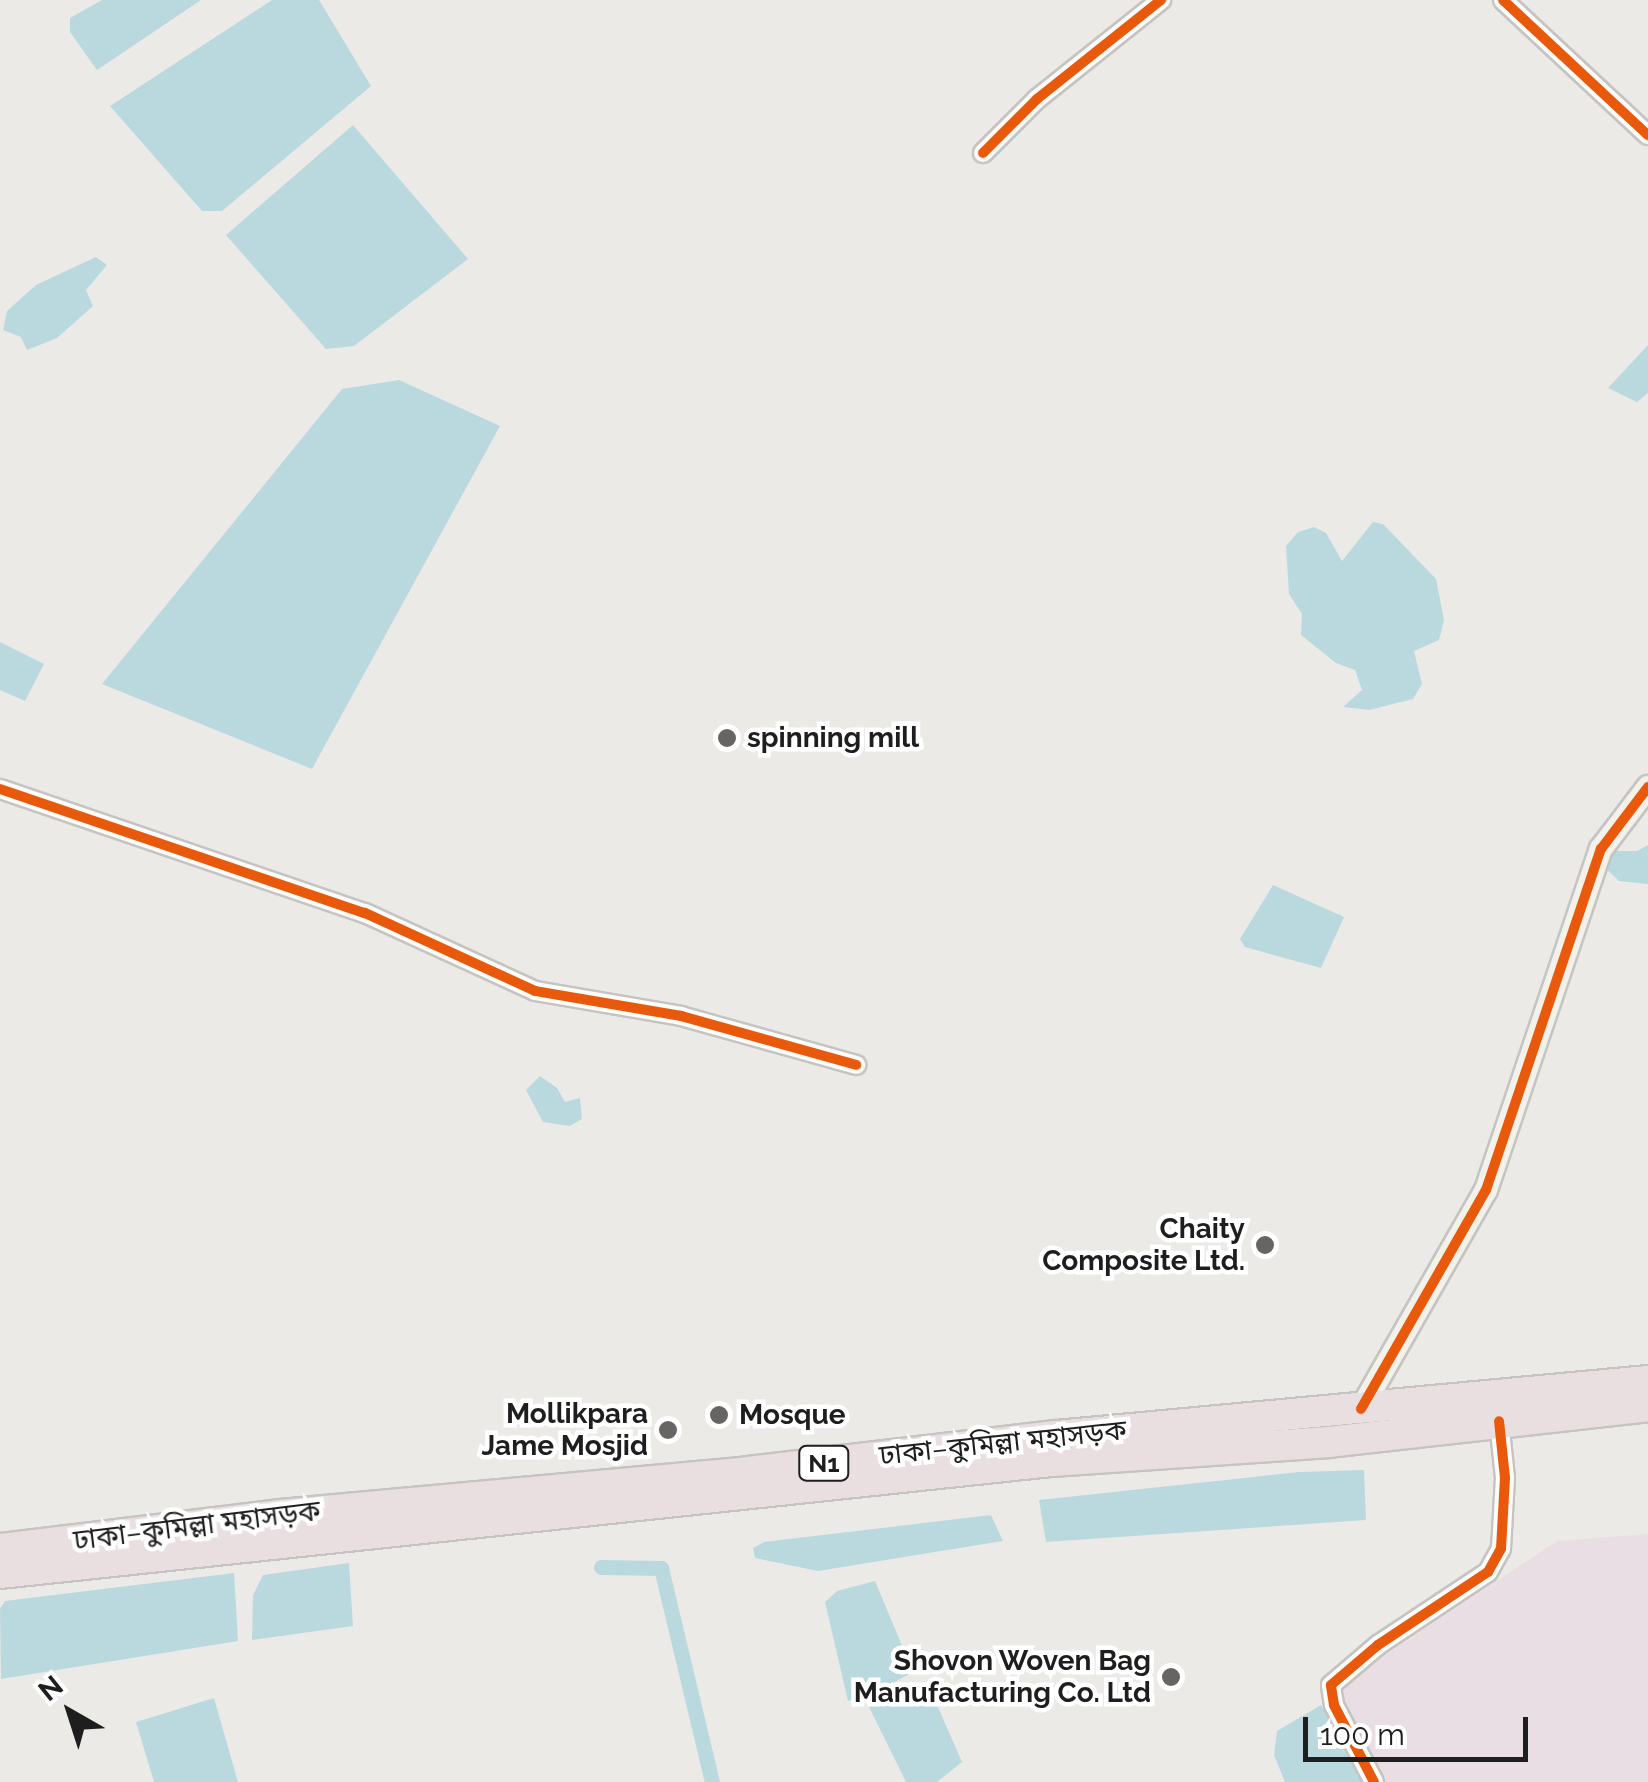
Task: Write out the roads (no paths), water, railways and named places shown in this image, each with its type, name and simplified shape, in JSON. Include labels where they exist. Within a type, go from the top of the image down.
[{"type":"highway","name":"ঢাকা–কুমিল্লা মহাসড়ক","points":[[0,1549],[279,1515],[1648,1381]]},
{"type":"highway","name":"ঢাকা–কুমিল্লা মহাসড়ক","points":[[0,1572],[1052,1461],[1329,1442],[1648,1406]]},
{"type":"street","points":[[984,153],[1037,99],[1162,0]]},
{"type":"street","points":[[1503,0],[1648,136]]},
{"type":"street","points":[[1362,1409],[1486,1190],[1582,896],[1601,849],[1648,786]]},
{"type":"street","points":[[0,788],[365,913],[535,991],[681,1016],[856,1066]]},
{"type":"street","points":[[1374,1782],[1334,1705],[1331,1685],[1378,1645],[1488,1572],[1501,1548],[1504,1478],[1498,1420]]},
{"type":"water","points":[[102,0],[201,0],[97,70],[70,32],[70,18]]},
{"type":"water","points":[[272,0],[319,0],[371,86],[222,211],[202,211],[110,106]]},
{"type":"water","points":[[353,125],[468,259],[354,346],[326,349],[226,235]]},
{"type":"water","points":[[96,257],[107,265],[86,290],[93,306],[57,338],[27,350],[21,337],[3,330],[7,311],[36,285]]},
{"type":"water","points":[[1648,345],[1648,393],[1637,402],[1608,388]]},
{"type":"water","points":[[399,380],[500,426],[312,769],[102,684],[342,389]]},
{"type":"water","points":[[1373,522],[1383,524],[1436,579],[1444,620],[1439,640],[1414,651],[1422,684],[1413,699],[1369,710],[1343,707],[1362,690],[1355,670],[1336,663],[1301,635],[1302,614],[1289,594],[1286,546],[1298,532],[1314,527],[1326,533],[1342,561]]},
{"type":"water","points":[[0,642],[44,664],[25,701],[0,690]]},
{"type":"water","points":[[1648,845],[1648,884],[1619,881],[1602,865],[1612,851],[1637,851]]},
{"type":"water","points":[[1273,885],[1344,917],[1321,968],[1245,947],[1240,939]]},
{"type":"water","points":[[540,1076],[557,1088],[565,1102],[580,1098],[582,1119],[570,1126],[543,1122],[526,1090]]},
{"type":"water","points":[[1364,1470],[1366,1520],[1046,1542],[1039,1500],[1299,1472]]},
{"type":"water","points":[[991,1515],[1003,1541],[818,1571],[755,1558],[753,1548],[764,1542]]},
{"type":"water","points":[[349,1563],[353,1626],[252,1640],[253,1595],[263,1575]]},
{"type":"water","points":[[234,1573],[238,1641],[1,1679],[0,1609],[5,1601]]},
{"type":"water","points":[[875,1581],[913,1672],[878,1691],[848,1701],[825,1602],[837,1591]]},
{"type":"water","points":[[922,1682],[934,1698],[962,1762],[937,1782],[906,1782],[869,1707]]},
{"type":"water","points":[[214,1698],[238,1782],[154,1782],[136,1722]]},
{"type":"water","points":[[1321,1705],[1362,1782],[1285,1782],[1274,1755],[1277,1731]]},
{"type":"waterway","points":[[601,1567],[661,1568],[712,1782]]},
{"type":"place","name":"spinning mill","points":[[727,738]]},
{"type":"place","name":"Chaity Composite Ltd.","points":[[1265,1245]]},
{"type":"place","name":"Mosque","points":[[719,1415]]},
{"type":"place","name":"Mollikpara Jame Mosjid","points":[[668,1430]]},
{"type":"place","name":"Shovon Woven Bag Manufacturing Co. Ltd","points":[[1171,1677]]}]
